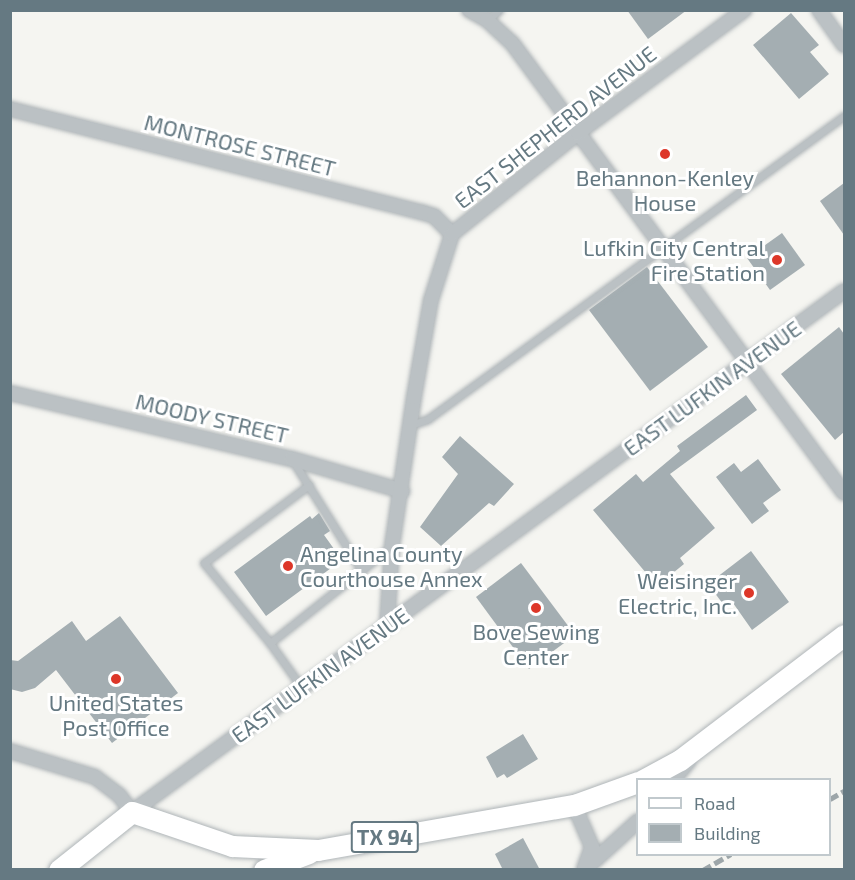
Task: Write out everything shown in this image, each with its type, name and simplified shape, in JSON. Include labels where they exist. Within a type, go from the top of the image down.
[{"type":"main road","points":[[647,778],[709,738],[844,635]]},
{"type":"main road","name":"TX 94","points":[[264,870],[318,850],[574,805],[636,783]]},
{"type":"main road","name":"TX 94","points":[[132,812],[232,846],[318,850]]},
{"type":"main road","name":"EAST LUFKIN AVENUE","points":[[58,870],[132,812]]},
{"type":"street","points":[[469,10],[487,20],[512,43],[844,493]]},
{"type":"street","name":"EAST SHEPHERD AVENUE","points":[[387,626],[392,546],[431,300],[452,234],[578,133],[744,10]]},
{"type":"street","points":[[819,10],[844,45]]},
{"type":"street","name":"MONTROSE STREET","points":[[10,109],[421,212],[434,216],[452,234]]},
{"type":"street","name":"EAST LUFKIN AVENUE","points":[[132,812],[844,291]]},
{"type":"street","name":"MOODY STREET","points":[[10,393],[292,459],[402,491]]},
{"type":"street","points":[[675,778],[709,738]]},
{"type":"street","points":[[10,752],[95,777],[119,795],[132,812]]},
{"type":"street","points":[[574,805],[591,837],[592,847],[584,870]]},
{"type":"street","points":[[584,870],[636,823]]},
{"type":"lane","points":[[487,20],[498,10]]},
{"type":"lane","points":[[411,425],[428,420],[844,116]]},
{"type":"lane","points":[[292,459],[362,571]]},
{"type":"lane","points":[[302,687],[270,643],[204,563],[309,485]]},
{"type":"lane","points":[[270,643],[392,546]]},
{"type":"building","points":[[627,10],[687,10],[648,39]]},
{"type":"building","points":[[791,13],[819,45],[810,52],[829,74],[799,99],[753,45]]},
{"type":"building","points":[[844,183],[844,235],[820,201]]},
{"type":"building","name":"Lufkin City Central Fire Station","points":[[782,233],[805,265],[770,290],[747,258]]},
{"type":"building","points":[[647,267],[708,347],[650,391],[589,310]]},
{"type":"building","points":[[839,327],[844,334],[844,432],[835,440],[781,374]]},
{"type":"building","points":[[746,395],[757,410],[670,474],[715,528],[680,558],[684,564],[657,586],[593,510],[636,474],[643,482],[680,451],[677,446]]},
{"type":"building","points":[[460,436],[514,484],[494,506],[489,503],[441,546],[420,527],[458,474],[442,457]]},
{"type":"building","points":[[758,459],[781,490],[763,503],[769,511],[752,524],[716,477],[734,463],[741,472]]},
{"type":"building","name":"Angelina County Courthouse Annex","points":[[319,513],[330,531],[324,535],[342,560],[266,616],[234,572],[310,516],[312,519]]},
{"type":"building","name":"Weisinger Electric, Inc.","points":[[751,551],[789,602],[752,630],[733,603],[726,608],[708,584]]},
{"type":"building","points":[[521,563],[575,635],[529,669],[476,597]]},
{"type":"building","name":"United States Post Office","points":[[120,616],[178,693],[112,743],[56,670],[35,688],[22,692],[10,689],[10,660],[18,661],[72,621],[86,641]]},
{"type":"building","points":[[523,734],[538,759],[507,778],[504,774],[497,778],[486,757]]},
{"type":"building","points":[[523,838],[540,870],[503,870],[495,854]]},
{"type":"railway","points":[[831,798],[844,791]]},
{"type":"railway","points":[[703,870],[728,856]]},
{"type":"place","name":"Behannon-Kenley House","points":[[665,154]]},
{"type":"place","name":"Lufkin City Central Fire Station","points":[[777,260]]},
{"type":"place","name":"Angelina County Courthouse Annex","points":[[288,566]]},
{"type":"place","name":"Weisinger Electric, Inc.","points":[[749,593]]},
{"type":"place","name":"Bove Sewing Center","points":[[536,608]]},
{"type":"place","name":"United States Post Office","points":[[116,679]]}]
